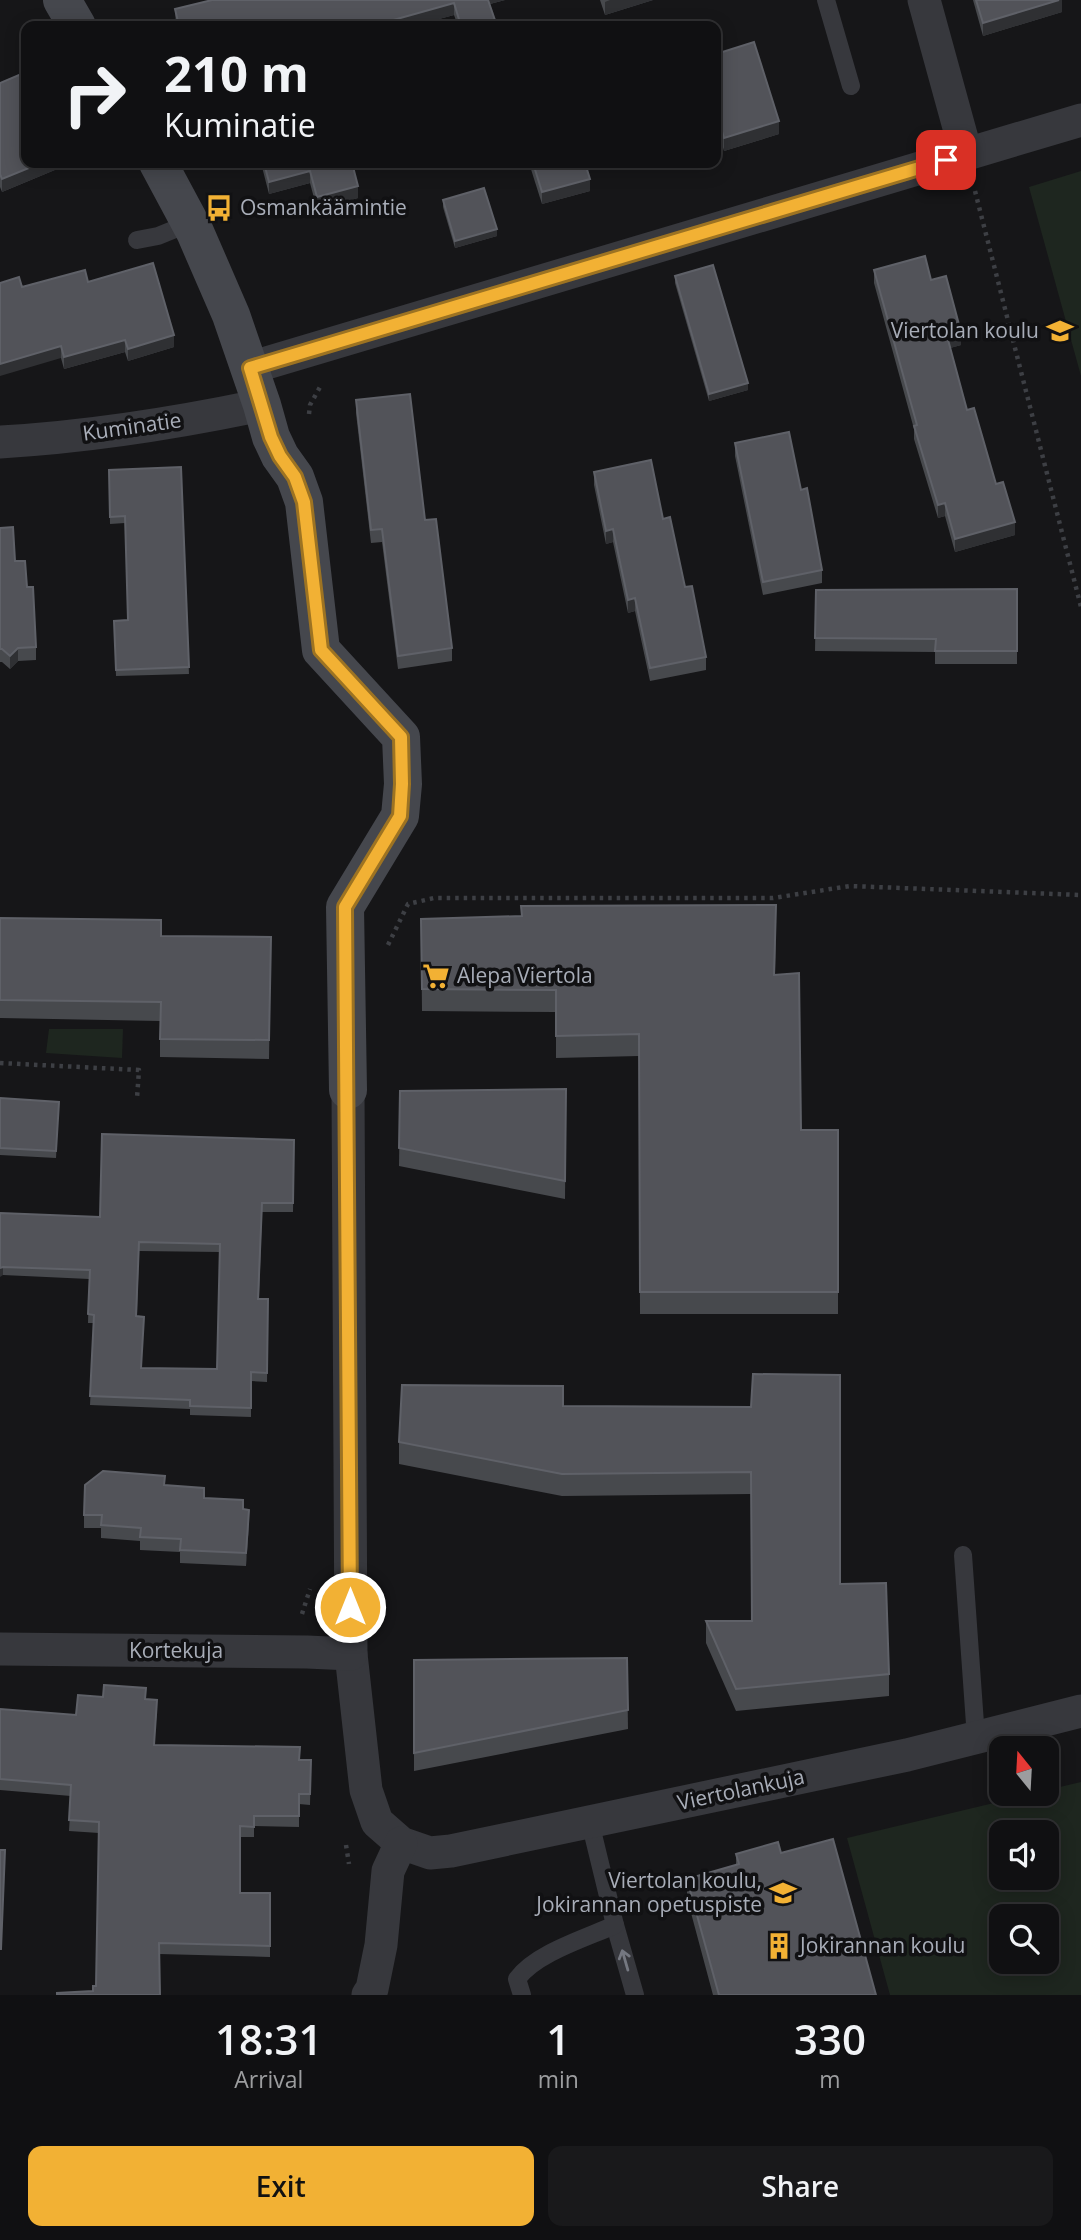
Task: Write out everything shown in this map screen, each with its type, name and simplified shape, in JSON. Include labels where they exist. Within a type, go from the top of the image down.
[{"type":"street","points":[[62,0],[75,21]]},
{"type":"street","points":[[924,0],[966,153]]},
{"type":"street","points":[[250,368],[1081,120]]},
{"type":"street","points":[[161,168],[190,223],[231,315],[271,437],[295,477],[304,502],[321,650],[401,737],[400,816],[345,907],[351,1654],[366,1790],[376,1822],[401,1843],[387,1871],[379,1956],[372,1990],[368,1995]]},
{"type":"street","name":"Kuminatie","points":[[0,442],[43,439],[190,419],[262,405]]},
{"type":"street","name":"Kortekuja","points":[[0,1649],[351,1654]]},
{"type":"street","name":"Viertolankuja","points":[[401,1843],[430,1853],[451,1851],[907,1755],[1081,1711]]},
{"type":"lane","points":[[825,0],[851,86]]},
{"type":"lane","points":[[138,240],[158,236],[190,223]]},
{"type":"lane","points":[[963,1555],[976,1738]]},
{"type":"lane","points":[[590,1822],[635,1995]]},
{"type":"lane","points":[[522,1995],[517,1979],[525,1969],[561,1949],[615,1925]]},
{"type":"path","points":[[966,153],[1081,607]]},
{"type":"path","points":[[408,904],[434,898],[773,898],[850,886],[1081,895]]},
{"type":"path","points":[[0,1063],[139,1070],[136,1098]]},
{"type":"path","points":[[307,1652],[302,1615],[313,1582]]},
{"type":"path","points":[[344,1834],[354,1899],[386,1902]]},
{"type":"shaded area","points":[[1081,171],[1081,376],[1029,187]]},
{"type":"shaded area","points":[[49,1029],[123,1029],[122,1058],[46,1053]]},
{"type":"shaded area","points":[[1081,1782],[1081,1995],[890,1995],[847,1838],[989,1804],[1059,1806],[1059,1787]]},
{"type":"building","points":[[212,0],[488,0],[495,21],[459,21],[454,3],[390,21],[178,21],[175,9]]},
{"type":"building","points":[[976,0],[1059,0],[983,23]]},
{"type":"building","points":[[754,42],[779,121],[724,138],[721,128],[721,52]]},
{"type":"building","points":[[21,74],[21,168],[29,168],[2,179],[0,174],[0,83]]},
{"type":"building","points":[[265,168],[353,168],[358,186],[317,197],[310,171],[269,182]]},
{"type":"building","points":[[535,168],[587,168],[590,179],[542,192]]},
{"type":"building","points":[[484,188],[497,229],[455,241],[443,200]]},
{"type":"building","points":[[925,256],[931,280],[946,276],[961,332],[947,336],[967,410],[974,408],[996,484],[1003,482],[1015,522],[955,539],[945,503],[938,505],[914,426],[917,425],[874,270]]},
{"type":"building","points":[[153,263],[174,335],[128,349],[125,340],[64,357],[61,346],[0,364],[0,283],[19,277],[22,287],[85,270],[88,282]]},
{"type":"building","points":[[713,265],[748,383],[709,394],[675,276]]},
{"type":"building","points":[[410,394],[425,520],[436,519],[452,648],[398,656],[382,529],[371,530],[356,400]]},
{"type":"building","points":[[789,432],[801,490],[807,488],[822,570],[763,582],[735,443]]},
{"type":"building","points":[[651,460],[663,519],[670,517],[685,587],[692,586],[706,657],[650,668],[635,598],[628,600],[613,529],[606,531],[594,472]]},
{"type":"building","points":[[181,467],[189,667],[116,670],[114,621],[128,620],[125,516],[110,517],[109,470]]},
{"type":"building","points":[[13,527],[15,561],[25,561],[27,587],[33,587],[36,647],[18,648],[10,656],[0,649],[0,528]]},
{"type":"building","points":[[1017,589],[1017,651],[935,651],[936,639],[815,638],[816,590]]},
{"type":"building","points":[[776,905],[774,975],[799,973],[801,1130],[838,1130],[838,1292],[640,1292],[639,1034],[556,1036],[556,990],[422,989],[421,919],[522,916],[521,906]]},
{"type":"building","points":[[0,918],[161,920],[161,936],[271,937],[269,1040],[160,1039],[161,1002],[0,1000]]},
{"type":"building","points":[[566,1089],[565,1181],[399,1148],[400,1091]]},
{"type":"building","points":[[0,1098],[59,1102],[56,1151],[0,1148]]},
{"type":"building","points":[[102,1134],[294,1140],[293,1203],[262,1203],[258,1299],[268,1299],[267,1373],[251,1372],[251,1408],[190,1406],[190,1400],[90,1396],[94,1315],[88,1314],[90,1270],[0,1268],[0,1213],[100,1217]],"holes":[[[139,1242],[220,1244],[217,1369],[141,1368],[144,1317],[136,1316]]]},
{"type":"building","points":[[753,1374],[840,1375],[840,1584],[886,1583],[889,1674],[736,1689],[706,1621],[752,1621],[751,1472],[562,1474],[399,1442],[402,1385],[563,1386],[563,1406],[751,1407]]},
{"type":"building","points":[[103,1471],[165,1476],[164,1485],[204,1488],[204,1498],[243,1500],[243,1509],[249,1510],[246,1553],[180,1550],[181,1539],[140,1537],[141,1528],[101,1525],[102,1515],[84,1515],[85,1485]]},
{"type":"building","points":[[627,1658],[628,1710],[414,1753],[414,1660]]},
{"type":"building","points":[[104,1685],[146,1688],[145,1699],[157,1700],[154,1745],[300,1747],[299,1760],[311,1760],[310,1794],[299,1794],[299,1816],[254,1816],[254,1827],[240,1826],[240,1893],[270,1893],[270,1946],[159,1943],[160,1995],[57,1995],[93,1991],[93,1986],[96,1986],[99,1822],[69,1820],[71,1785],[0,1779],[0,1709],[76,1715],[78,1695],[103,1697]]},
{"type":"building","name":"Jokirannan koulu","points":[[833,1839],[876,1995],[719,1995],[687,1879],[739,1864],[736,1854],[778,1842],[781,1853]]},
{"type":"building","points":[[0,1850],[5,1850],[1,1949],[0,1949]]},
{"type":"place","name":"Osmankäämintie","points":[[219,208]]},
{"type":"place","name":"Viertolan koulu","points":[[1060,331]]},
{"type":"place","name":"Alepa Viertola","points":[[436,976]]},
{"type":"place","name":"Viertolan koulu, Jokirannan opetuspiste","points":[[783,1893]]},
{"type":"place","name":"Jokirannan koulu","points":[[779,1946]]},
{"type":"route","points":[[350,1607],[345,907],[400,816],[401,737],[321,650],[304,502],[295,477],[271,437],[250,368],[946,160]]}]
